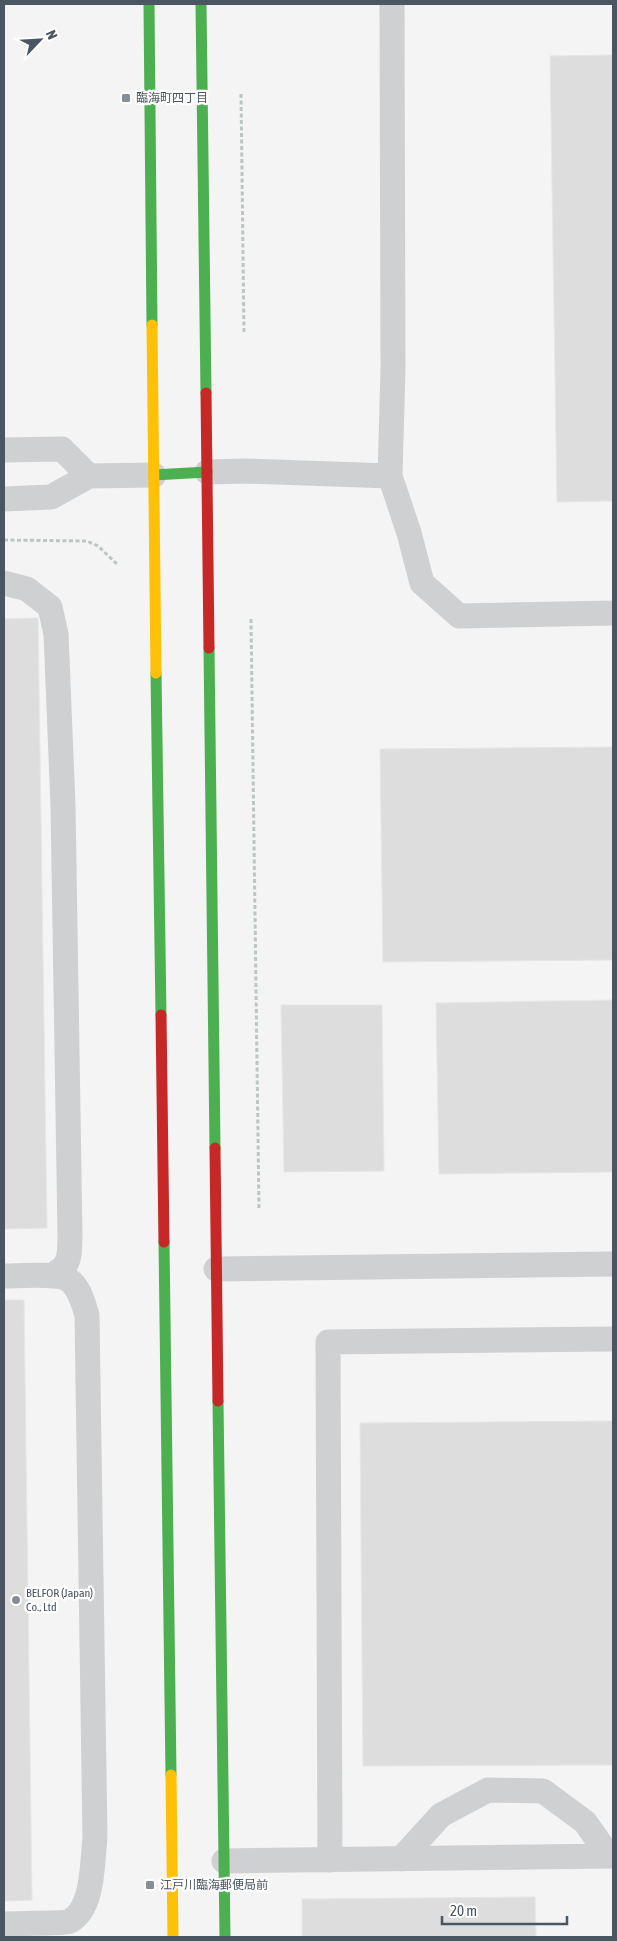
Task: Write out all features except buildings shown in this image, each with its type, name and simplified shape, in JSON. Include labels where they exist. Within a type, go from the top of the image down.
[{"type":"street","points":[[149,4],[173,1937]]},
{"type":"street","points":[[200,4],[225,1937]]},
{"type":"street","points":[[154,475],[207,472]]},
{"type":"lane","points":[[392,4],[393,369],[390,476],[409,533],[422,583],[459,616],[613,613]]},
{"type":"lane","points":[[4,450],[62,449],[88,476]]},
{"type":"lane","points":[[207,472],[245,471],[390,476]]},
{"type":"lane","points":[[4,499],[51,497],[88,476],[154,475]]},
{"type":"lane","points":[[4,583],[27,589],[50,607],[56,634],[63,805],[70,1235],[68,1261],[63,1270],[50,1276]]},
{"type":"lane","points":[[216,1269],[613,1264]]},
{"type":"lane","points":[[4,1276],[50,1276],[67,1279],[80,1294],[87,1316],[95,1838],[88,1896],[82,1911],[69,1922],[4,1924]]},
{"type":"lane","points":[[330,1860],[328,1342],[613,1339]]},
{"type":"lane","points":[[401,1859],[441,1815],[488,1790],[543,1791],[585,1822],[611,1856]]},
{"type":"lane","points":[[224,1861],[611,1856]]},
{"type":"path","points":[[241,91],[244,334]]},
{"type":"path","points":[[4,540],[87,540],[98,546],[122,568]]},
{"type":"path","points":[[251,619],[259,1210]]},
{"type":"traffic: fast","points":[[149,4],[152,325]]},
{"type":"traffic: fast","points":[[201,4],[206,393]]},
{"type":"traffic: fast","points":[[154,475],[207,472]]},
{"type":"traffic: fast","points":[[209,648],[215,1148]]},
{"type":"traffic: fast","points":[[156,673],[161,1015]]},
{"type":"traffic: fast","points":[[164,1242],[171,1775]]},
{"type":"traffic: fast","points":[[218,1401],[225,1937]]},
{"type":"traffic: slow","points":[[152,325],[156,673]]},
{"type":"traffic: slow","points":[[171,1775],[173,1937]]},
{"type":"traffic: jam","points":[[206,393],[209,648]]},
{"type":"traffic: jam","points":[[161,1015],[164,1242]]},
{"type":"traffic: jam","points":[[215,1148],[218,1401]]},
{"type":"place","name":"臨海町四丁目","points":[[126,98]]},
{"type":"place","name":"BELFOR (Japan) Co., Ltd","points":[[16,1600]]},
{"type":"place","name":"江戸川臨海郵便局前","points":[[150,1885]]}]
